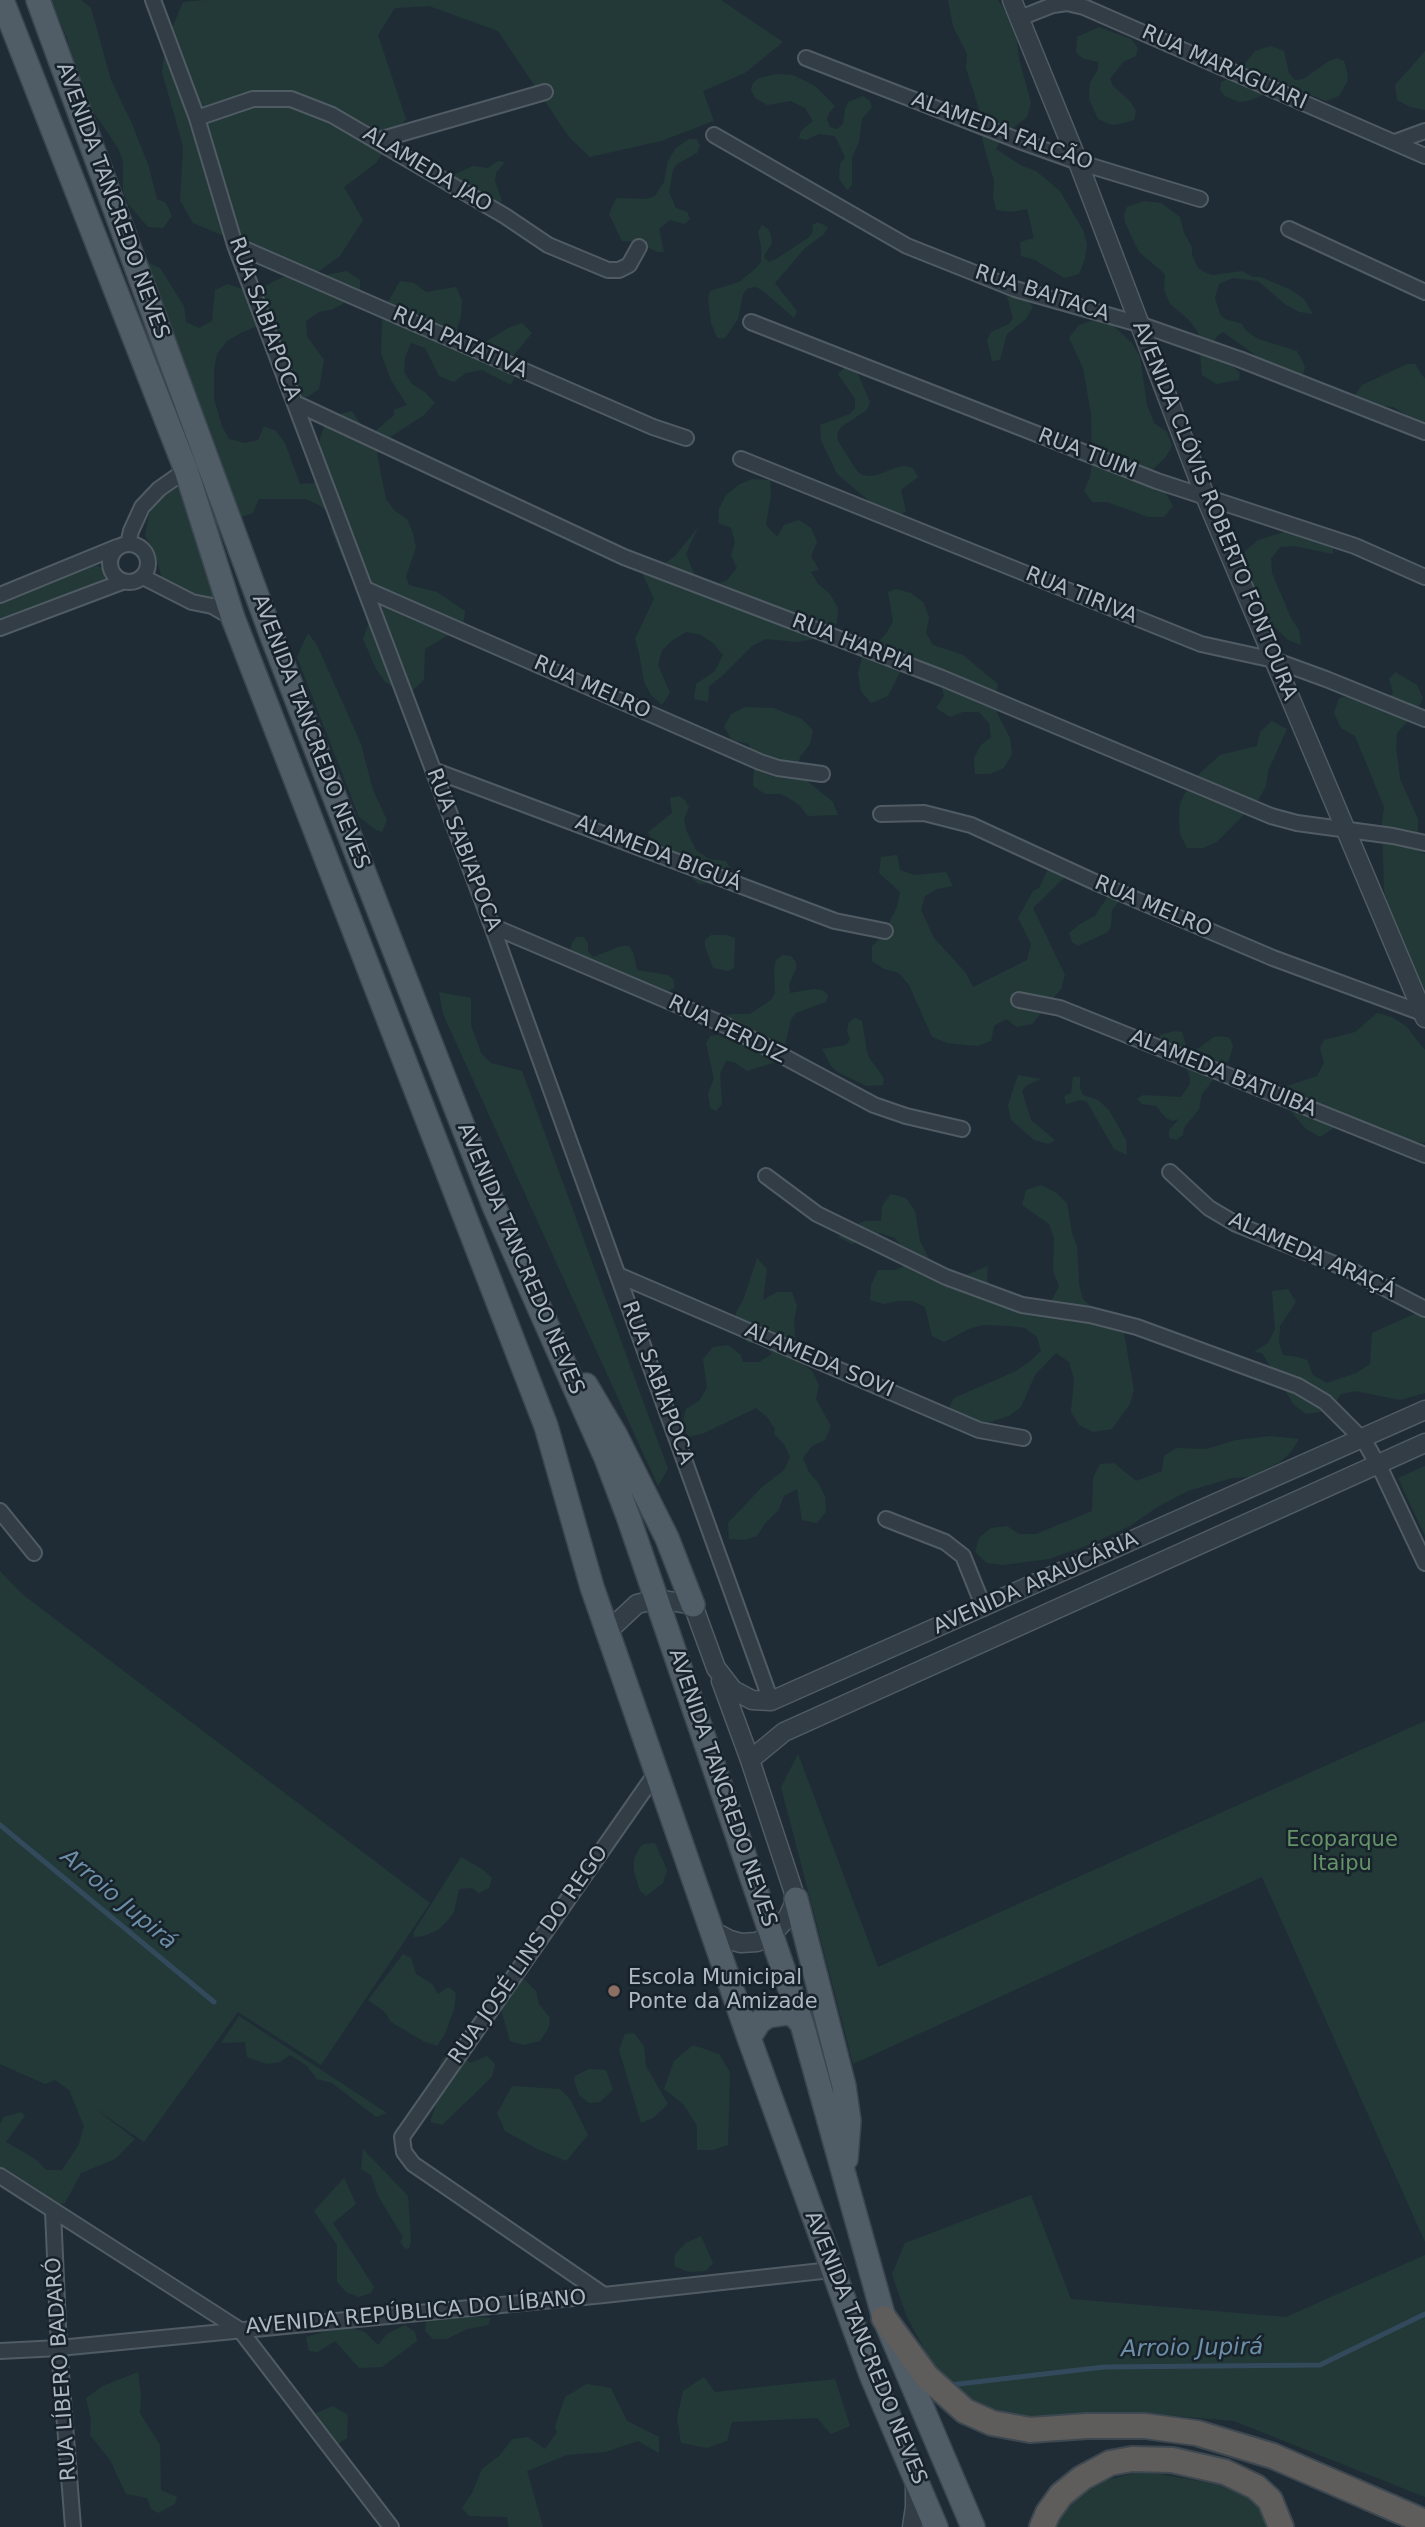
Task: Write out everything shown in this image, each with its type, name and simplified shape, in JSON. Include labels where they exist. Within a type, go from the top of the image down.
[{"type":"highway","points":[[884,2318],[934,2385],[965,2411],[992,2423],[1030,2430],[1145,2426],[1197,2433],[1273,2455],[1425,2522]]},
{"type":"highway","points":[[1042,2527],[1061,2495],[1110,2463],[1132,2459],[1172,2460],[1225,2472],[1256,2487],[1270,2500],[1281,2527]]},
{"type":"main road","name":"AVENIDA TANCREDO NEVES","points":[[2,0],[186,471],[233,618],[546,1426],[607,1632],[710,1930],[831,2270],[872,2377],[936,2527]]},
{"type":"main road","name":"AVENIDA TANCREDO NEVES","points":[[38,0],[273,639],[494,1206],[529,1290],[606,1458],[658,1599],[802,2024],[884,2318],[973,2527]]},
{"type":"main road","points":[[529,1290],[615,1434],[667,1538],[693,1605]]},
{"type":"main road","points":[[796,1899],[844,2086],[849,2121],[844,2173]]},
{"type":"main road","points":[[749,2038],[760,2022],[768,2016],[788,2013],[802,2024]]},
{"type":"street","name":"RUA SABIAPOCA","points":[[153,0],[197,118],[235,245],[492,926],[771,1701]]},
{"type":"street","name":"AVENIDA CLÓVIS ROBERTO FONTOURA","points":[[1012,0],[1078,162],[1205,496],[1424,1015]]},
{"type":"street","name":"RUA MARAGUARI","points":[[1020,18],[1053,5],[1068,3],[1084,7],[1425,156]]},
{"type":"street","name":"ALAMEDA FALCÃO","points":[[806,58],[1078,162],[1200,199]]},
{"type":"street","points":[[379,140],[545,92]]},
{"type":"street","name":"ALAMEDA JAO","points":[[197,118],[253,99],[290,99],[332,115],[379,140],[548,245],[608,270],[619,270],[629,265],[639,247]]},
{"type":"street","points":[[1395,142],[1425,131]]},
{"type":"street","name":"RUA BAITACA","points":[[714,135],[908,246],[1015,289],[1139,324],[1238,359],[1425,432]]},
{"type":"street","points":[[1289,229],[1425,292]]},
{"type":"street","name":"RUA PATATIVA","points":[[235,245],[653,428],[686,438]]},
{"type":"street","name":"RUA TUIM","points":[[751,322],[1157,481],[1355,546],[1425,577]]},
{"type":"street","name":"RUA HARPIA","points":[[295,403],[624,557],[942,678],[1272,816],[1297,823],[1425,843]]},
{"type":"street","name":"RUA TIRIVA","points":[[741,459],[1201,644],[1273,660],[1425,719]]},
{"type":"street","points":[[0,595],[123,546],[141,548],[148,558],[149,565],[143,577],[130,583],[122,582],[116,578],[109,566],[110,559],[123,546],[142,507],[159,489],[186,471]]},
{"type":"street","points":[[143,577],[192,602],[212,606],[233,618]]},
{"type":"street","points":[[0,628],[122,582]]},
{"type":"street","name":"RUA MELRO","points":[[365,589],[760,762],[778,768],[822,774]]},
{"type":"street","name":"ALAMEDA BIGUÁ","points":[[433,770],[835,921],[885,931]]},
{"type":"street","name":"RUA MELRO","points":[[881,814],[924,813],[971,825],[1097,883],[1273,958],[1424,1015]]},
{"type":"street","name":"RUA PERDIZ","points":[[492,926],[727,1026],[874,1105],[906,1116],[962,1129]]},
{"type":"street","name":"ALAMEDA BATUIBA","points":[[1019,1000],[1060,1008],[1425,1154]]},
{"type":"street","name":"ALAMEDA ARAÇÁ","points":[[1170,1172],[1209,1208],[1236,1224],[1352,1271],[1425,1309]]},
{"type":"street","points":[[766,1176],[817,1214],[947,1278],[1022,1305],[1090,1315],[1137,1327],[1298,1385],[1325,1402],[1362,1438],[1381,1469],[1425,1563]]},
{"type":"street","name":"ALAMEDA SOVI","points":[[618,1275],[979,1430],[1023,1438]]},
{"type":"street","name":"AVENIDA ARAUCÁRIA","points":[[771,1701],[1425,1410]]},
{"type":"street","name":"AVENIDA ARAUCÁRIA","points":[[750,1760],[783,1732],[1381,1469],[1425,1443]]},
{"type":"street","points":[[0,1511],[34,1553]]},
{"type":"street","points":[[886,1519],[945,1542],[963,1556],[984,1608]]},
{"type":"street","points":[[607,1632],[637,1604],[658,1599],[693,1605],[750,1760],[796,1899],[788,1917],[772,1934],[757,1942],[741,1943],[710,1930]]},
{"type":"street","points":[[716,1668],[733,1690],[743,1697],[771,1701]]},
{"type":"street","name":"RUA JOSÉ LINS DO REGO","points":[[604,2295],[412,2164],[404,2152],[402,2137],[656,1773]]},
{"type":"street","points":[[0,2176],[240,2330],[391,2527]]},
{"type":"street","name":"RUA LÍBERO BADARÓ","points":[[53,2211],[59,2348],[73,2527]]},
{"type":"street","name":"AVENIDA REPÚBLICA DO LÍBANO","points":[[0,2351],[59,2348],[604,2295],[831,2270]]},
{"type":"street","points":[[912,2527],[915,2507],[914,2475]]},
{"type":"green space","points":[[51,0],[81,0],[91,8],[111,80],[149,167],[157,199],[166,203],[172,216],[163,228],[148,227],[129,205],[123,192],[123,162],[118,148],[84,98],[73,71],[68,40]]},
{"type":"green space","points":[[721,0],[783,42],[745,73],[703,91],[714,121],[661,141],[590,157],[569,137],[498,31],[429,6],[395,8],[378,35],[406,119],[376,163],[344,187],[363,220],[340,256],[315,274],[193,223],[180,200],[183,146],[162,72],[165,45],[183,2]]},
{"type":"green space","points":[[948,0],[998,0],[1015,27],[1019,59],[1031,103],[1027,117],[1003,136],[996,149],[1022,166],[1036,171],[1060,191],[1083,230],[1087,244],[1079,274],[1064,278],[1035,260],[1021,256],[1020,242],[1034,238],[1027,209],[1012,212],[996,210],[994,181],[982,139],[979,109],[966,68],[967,54],[953,26]]},
{"type":"green space","points":[[1099,27],[1131,39],[1138,48],[1136,56],[1123,62],[1110,79],[1113,86],[1131,102],[1136,111],[1134,120],[1112,125],[1098,119],[1089,99],[1090,83],[1098,69],[1098,62],[1082,58],[1076,52],[1077,37]]},
{"type":"green space","points":[[1271,46],[1284,51],[1289,73],[1295,80],[1303,79],[1329,61],[1337,58],[1344,61],[1347,82],[1339,96],[1326,101],[1282,86],[1273,87],[1248,101],[1239,102],[1225,96],[1220,90],[1221,82],[1236,75],[1255,51]]},
{"type":"green space","points":[[1425,51],[1425,110],[1410,107],[1397,100],[1395,85]]},
{"type":"green space","points":[[776,74],[793,75],[815,86],[835,106],[827,120],[830,127],[837,129],[843,124],[848,102],[863,96],[870,101],[872,107],[862,119],[859,142],[852,157],[852,185],[847,190],[839,179],[840,164],[845,157],[835,136],[819,134],[806,140],[799,138],[801,131],[813,121],[805,108],[791,101],[767,105],[755,98],[751,90],[753,83],[759,78]]},
{"type":"green space","points":[[689,139],[697,139],[700,146],[697,153],[677,164],[673,170],[669,192],[676,208],[687,212],[690,219],[685,224],[670,220],[659,229],[664,252],[657,252],[638,242],[622,241],[609,214],[616,198],[647,199],[655,196],[664,182],[668,161],[676,148]]},
{"type":"green space","points":[[498,161],[505,162],[496,173],[495,181],[502,201],[496,204],[446,178],[473,166],[488,168]]},
{"type":"green space","points":[[1144,201],[1161,203],[1180,217],[1184,233],[1192,247],[1192,255],[1198,268],[1204,272],[1212,275],[1242,271],[1291,290],[1304,299],[1313,314],[1299,312],[1286,305],[1258,281],[1233,278],[1219,284],[1215,298],[1220,314],[1225,319],[1242,324],[1246,331],[1258,339],[1297,351],[1305,367],[1303,375],[1295,376],[1265,366],[1254,354],[1223,332],[1214,342],[1217,350],[1240,373],[1239,380],[1216,384],[1202,375],[1198,332],[1187,318],[1170,304],[1164,289],[1165,274],[1139,252],[1125,223],[1124,214],[1127,207]]},
{"type":"green space","points":[[818,222],[828,227],[824,234],[805,248],[775,283],[797,311],[794,318],[763,291],[756,287],[748,288],[743,294],[738,319],[725,338],[717,338],[711,323],[708,299],[710,291],[739,282],[761,262],[758,232],[762,225],[771,235],[772,243],[764,256],[769,262],[808,238],[813,232],[812,225]]},
{"type":"green space","points":[[147,262],[160,268],[184,306],[186,322],[199,328],[212,321],[215,290],[228,284],[257,290],[283,277],[312,278],[346,271],[360,280],[360,295],[333,309],[319,312],[306,321],[307,336],[324,360],[319,389],[307,397],[292,395],[270,325],[241,333],[227,341],[217,354],[214,399],[229,439],[245,443],[258,440],[264,426],[276,431],[285,443],[300,484],[314,483],[320,438],[325,424],[336,415],[352,411],[361,425],[372,434],[394,415],[394,410],[407,405],[391,380],[381,353],[385,307],[400,281],[414,283],[426,292],[456,287],[462,300],[457,329],[459,344],[471,351],[508,328],[522,323],[532,333],[512,357],[517,372],[511,385],[482,370],[466,373],[454,382],[439,376],[425,348],[411,343],[405,357],[404,372],[412,384],[425,392],[435,403],[424,415],[386,440],[377,454],[386,499],[395,511],[407,519],[413,533],[416,547],[406,577],[409,585],[437,592],[465,611],[463,626],[425,649],[424,680],[413,690],[398,690],[385,682],[376,669],[363,639],[373,611],[343,559],[331,530],[331,515],[319,505],[305,499],[259,499],[253,513],[238,518],[137,273]]},
{"type":"green space","points":[[1015,294],[1033,307],[1026,319],[1007,334],[1000,360],[992,361],[987,340],[991,332],[1009,324],[1013,318],[1007,296]]},
{"type":"green space","points":[[1093,320],[1109,322],[1132,343],[1140,357],[1147,405],[1154,423],[1167,432],[1172,446],[1165,458],[1153,469],[1152,484],[1165,492],[1173,506],[1164,517],[1148,517],[1107,502],[1092,502],[1084,491],[1092,462],[1091,414],[1083,368],[1069,338],[1079,325]]},
{"type":"green space","points":[[1407,364],[1415,364],[1425,379],[1425,425],[1393,407],[1353,398],[1362,385]]},
{"type":"green space","points":[[844,368],[852,369],[858,374],[870,402],[867,410],[841,427],[837,434],[838,441],[860,474],[877,475],[898,467],[913,468],[918,477],[901,490],[906,511],[900,515],[873,504],[837,474],[821,440],[820,425],[850,414],[855,408],[855,399],[838,374]]},
{"type":"green space","points":[[752,479],[770,480],[771,495],[766,525],[777,537],[784,525],[799,520],[811,528],[817,542],[811,556],[819,570],[811,572],[838,608],[837,623],[826,634],[814,639],[797,642],[766,639],[752,646],[709,686],[708,702],[694,699],[696,684],[715,671],[723,655],[713,643],[701,635],[686,632],[662,650],[658,665],[670,693],[662,705],[651,695],[644,682],[635,639],[654,599],[641,571],[650,558],[664,564],[676,555],[698,527],[686,554],[698,583],[713,586],[727,580],[737,568],[731,555],[735,542],[731,528],[718,523],[719,509],[726,495],[738,485]]},
{"type":"green space","points":[[180,485],[223,598],[201,599],[171,586],[162,579],[156,557],[145,535],[149,515],[154,506],[170,490]]},
{"type":"green space","points":[[1287,531],[1333,543],[1333,554],[1294,546],[1280,547],[1271,559],[1272,573],[1299,630],[1301,645],[1288,640],[1265,618],[1239,566],[1245,551],[1258,540]]},
{"type":"green space","points":[[96,565],[104,569],[103,580],[0,621],[0,604]]},
{"type":"green space","points":[[896,589],[911,593],[924,603],[929,618],[926,633],[933,645],[963,655],[998,684],[995,698],[997,713],[1010,738],[1012,754],[1004,768],[990,774],[975,774],[974,758],[981,745],[991,737],[989,723],[979,712],[963,712],[950,717],[936,708],[944,696],[939,681],[901,670],[888,696],[871,703],[861,691],[858,674],[862,657],[885,635],[893,622],[888,592]]},
{"type":"green space","points":[[308,633],[317,645],[361,744],[373,790],[387,820],[382,832],[359,817],[297,657]]},
{"type":"green space","points":[[1395,672],[1417,685],[1423,698],[1417,711],[1397,733],[1396,747],[1400,779],[1418,819],[1418,850],[1425,854],[1425,990],[1390,919],[1384,890],[1384,807],[1355,736],[1341,728],[1334,713],[1339,698],[1356,695],[1368,704],[1384,704],[1393,693],[1389,679]]},
{"type":"green space","points":[[745,707],[773,708],[802,719],[813,730],[810,744],[800,757],[796,772],[833,802],[838,815],[808,816],[799,805],[787,797],[765,794],[753,786],[755,757],[748,744],[732,740],[724,727],[731,714]]},
{"type":"green space","points":[[1272,721],[1287,729],[1259,799],[1217,842],[1203,848],[1187,848],[1180,834],[1179,819],[1180,804],[1187,789],[1220,755],[1257,746],[1260,732]]},
{"type":"green space","points":[[679,796],[689,807],[684,819],[686,830],[696,850],[709,859],[726,861],[730,868],[727,875],[714,883],[699,884],[693,879],[692,871],[666,858],[648,832],[672,813],[670,798]]},
{"type":"green space","points":[[897,855],[900,870],[914,875],[946,872],[953,886],[937,889],[925,896],[921,910],[934,938],[966,973],[973,987],[1027,960],[1031,944],[1018,918],[1033,891],[1039,888],[1048,869],[1065,877],[1033,908],[1065,975],[1061,989],[1032,1024],[1017,1027],[1006,1019],[994,1026],[991,1041],[977,1046],[947,1043],[932,1037],[909,985],[899,973],[884,969],[872,961],[872,946],[883,935],[897,907],[900,892],[879,873],[881,857]]},
{"type":"green space","points":[[1110,893],[1121,899],[1112,910],[1108,932],[1078,946],[1072,942],[1069,933],[1095,916]]},
{"type":"green space","points":[[711,935],[735,938],[734,968],[728,971],[713,968],[705,947],[705,940]]},
{"type":"green space","points":[[577,937],[584,937],[593,957],[621,946],[629,946],[637,970],[668,975],[674,980],[674,988],[667,992],[659,991],[616,974],[604,966],[573,959],[570,950]]},
{"type":"green space","points":[[783,955],[791,956],[796,962],[796,969],[789,984],[790,993],[822,990],[828,995],[826,1002],[796,1013],[791,1019],[784,1049],[776,1062],[747,1071],[734,1062],[726,1061],[720,1074],[722,1104],[716,1111],[710,1108],[708,1093],[714,1079],[706,1043],[710,1036],[718,1035],[724,1038],[724,1018],[730,1014],[750,1014],[771,1000],[775,993],[776,960]]},
{"type":"green space","points":[[439,992],[471,998],[471,1025],[481,1053],[491,1063],[522,1071],[668,1469],[658,1486],[443,1014]]},
{"type":"green space","points":[[1377,1013],[1392,1017],[1406,1026],[1425,1050],[1423,1143],[1392,1136],[1363,1121],[1348,1119],[1320,1137],[1306,1129],[1276,1094],[1287,1086],[1317,1076],[1324,1063],[1320,1048],[1324,1040],[1355,1032]]},
{"type":"green space","points":[[855,1018],[862,1021],[867,1052],[884,1078],[883,1085],[867,1086],[839,1073],[831,1066],[822,1049],[846,1045],[850,1039],[847,1031],[849,1022]]},
{"type":"green space","points":[[1182,1032],[1189,1055],[1214,1037],[1230,1038],[1233,1046],[1229,1060],[1202,1094],[1199,1109],[1184,1128],[1183,1135],[1176,1140],[1169,1138],[1169,1130],[1179,1119],[1173,1121],[1166,1118],[1156,1106],[1142,1104],[1137,1099],[1143,1095],[1181,1097],[1190,1084],[1184,1063],[1160,1043],[1160,1035]]},
{"type":"green space","points":[[1018,1075],[1041,1079],[1027,1085],[1022,1091],[1031,1120],[1055,1140],[1049,1144],[1034,1140],[1011,1120],[1008,1105]]},
{"type":"green space","points":[[1073,1077],[1080,1077],[1083,1095],[1098,1100],[1109,1110],[1126,1140],[1127,1155],[1114,1149],[1087,1102],[1080,1100],[1066,1104],[1064,1096],[1071,1093]]},
{"type":"green space","points":[[1041,1185],[1055,1192],[1067,1203],[1077,1246],[1079,1284],[1083,1299],[1095,1310],[1117,1315],[1123,1328],[1134,1390],[1130,1404],[1112,1429],[1093,1432],[1079,1425],[1071,1412],[1074,1379],[1069,1362],[1056,1353],[1035,1375],[1021,1407],[1009,1416],[972,1428],[947,1412],[954,1398],[1016,1371],[1029,1362],[1041,1351],[1037,1337],[1025,1328],[983,1325],[944,1342],[932,1336],[925,1307],[912,1301],[884,1304],[870,1300],[871,1285],[878,1270],[895,1270],[909,1264],[905,1250],[895,1238],[880,1233],[852,1244],[838,1237],[850,1227],[865,1221],[881,1221],[882,1206],[891,1194],[906,1198],[915,1211],[920,1241],[934,1268],[956,1279],[988,1266],[987,1280],[996,1297],[1007,1308],[1040,1309],[1052,1300],[1059,1286],[1053,1271],[1054,1238],[1049,1224],[1022,1205],[1026,1190]]},
{"type":"green space","points":[[757,1258],[767,1269],[763,1300],[777,1292],[792,1292],[797,1306],[794,1321],[796,1351],[801,1362],[813,1372],[819,1385],[816,1399],[831,1426],[825,1440],[812,1446],[803,1458],[825,1497],[826,1512],[817,1523],[802,1520],[797,1489],[784,1496],[778,1511],[766,1522],[757,1536],[744,1540],[729,1539],[728,1523],[761,1488],[784,1470],[790,1457],[784,1444],[774,1434],[775,1429],[767,1417],[756,1408],[702,1434],[688,1437],[682,1424],[686,1409],[699,1401],[707,1388],[703,1359],[713,1347],[728,1345],[740,1354],[743,1362],[759,1362],[772,1354],[763,1343],[749,1343],[737,1335],[748,1325],[735,1326],[736,1312],[744,1298]]},
{"type":"green space","points":[[1288,1289],[1296,1302],[1280,1326],[1279,1342],[1283,1355],[1307,1360],[1313,1375],[1327,1383],[1356,1373],[1370,1364],[1372,1333],[1414,1314],[1425,1314],[1425,1393],[1400,1400],[1355,1391],[1341,1394],[1333,1406],[1306,1414],[1294,1405],[1262,1353],[1254,1352],[1268,1343],[1275,1329],[1272,1291]]},
{"type":"green space","points":[[1270,1436],[1299,1439],[1291,1452],[1280,1462],[1250,1477],[1232,1478],[1188,1491],[1159,1506],[1130,1526],[1086,1546],[1049,1559],[1002,1565],[987,1563],[975,1552],[979,1538],[991,1528],[1007,1526],[1019,1534],[1036,1534],[1092,1511],[1093,1478],[1100,1464],[1114,1463],[1136,1481],[1162,1471],[1164,1456],[1176,1448],[1206,1449],[1236,1440]]},
{"type":"green space","points":[[1425,1466],[1425,1536],[1398,1478]]},
{"type":"green space","points":[[0,1571],[22,1594],[430,1903],[321,2065],[238,2012],[144,2142],[94,2108],[135,2139],[115,2159],[81,2173],[65,2203],[55,2206],[0,2178],[0,2124],[4,2117],[21,2112],[25,2116],[6,2142],[37,2160],[46,2170],[62,2170],[79,2144],[84,2126],[69,2090],[55,2080],[45,2084],[0,2064]]},
{"type":"green space","name":"Ecoparque Itaipu","points":[[1425,1721],[1425,2242],[1262,1877],[853,2064],[781,1787],[798,1754],[878,1967]]},
{"type":"green space","points":[[655,1843],[667,1870],[663,1883],[646,1896],[640,1891],[634,1871],[634,1859],[640,1847]]},
{"type":"green space","points":[[461,1857],[492,1878],[489,1888],[479,1893],[472,1888],[459,1889],[454,1912],[448,1920],[438,1930],[414,1937],[413,1933]]},
{"type":"green space","points":[[403,1954],[411,1958],[416,1974],[432,1984],[438,1994],[448,1987],[456,1993],[454,2009],[445,2034],[437,2046],[391,2022],[385,2012],[368,2000]]},
{"type":"green space","points":[[504,1978],[525,1980],[536,1991],[539,2004],[550,2018],[549,2027],[540,2041],[524,2045],[510,2041],[496,1991]]},
{"type":"green space","points":[[239,2016],[387,2113],[376,2117],[332,2083],[317,2079],[307,2066],[290,2055],[280,2062],[267,2064],[247,2057],[245,2042],[221,2043]]},
{"type":"green space","points":[[634,2033],[644,2046],[646,2066],[668,2104],[653,2118],[641,2123],[619,2050],[625,2034]]},
{"type":"green space","points":[[693,2045],[719,2054],[730,2072],[728,2145],[713,2150],[697,2150],[697,2126],[684,2105],[664,2089],[674,2061]]},
{"type":"green space","points":[[455,2047],[470,2063],[487,2056],[495,2064],[492,2077],[442,2125],[430,2122],[438,2099],[445,2089],[435,2079],[442,2059]]},
{"type":"green space","points":[[589,2069],[606,2070],[613,2090],[600,2102],[589,2103],[579,2095],[575,2076]]},
{"type":"green space","points":[[512,2086],[560,2089],[570,2099],[588,2135],[566,2161],[505,2131],[497,2113]]},
{"type":"green space","points":[[363,2149],[408,2196],[411,2241],[409,2248],[405,2249],[400,2242],[403,2237],[378,2196],[371,2175],[361,2169]]},
{"type":"green space","points":[[344,2178],[356,2204],[333,2223],[374,2287],[371,2293],[359,2297],[346,2292],[337,2282],[337,2245],[314,2211]]},
{"type":"green space","points":[[1031,2195],[1071,2299],[1286,2317],[1425,2255],[1425,2497],[1234,2421],[1153,2414],[1026,2420],[978,2407],[936,2372],[906,2315],[892,2274],[905,2243]]},
{"type":"green space","points":[[701,2236],[713,2263],[706,2271],[688,2272],[674,2266],[675,2254],[686,2243]]},
{"type":"green space","points":[[461,2316],[491,2318],[488,2325],[467,2329],[447,2339],[433,2339],[425,2331],[426,2321]]},
{"type":"green space","points":[[405,2325],[415,2332],[417,2341],[382,2367],[359,2368],[335,2341],[318,2352],[309,2351],[306,2337],[345,2326],[365,2332],[378,2345],[387,2334]]},
{"type":"green space","points":[[138,2372],[140,2413],[160,2445],[161,2490],[177,2497],[175,2504],[158,2513],[151,2509],[147,2498],[126,2494],[110,2460],[90,2435],[91,2420],[86,2398],[103,2386]]},
{"type":"green space","points":[[704,2377],[715,2392],[835,2379],[850,2426],[831,2434],[817,2418],[732,2422],[727,2441],[707,2448],[681,2443],[677,2418],[683,2391]]},
{"type":"green space","points":[[587,2384],[611,2388],[627,2421],[659,2437],[659,2453],[638,2441],[605,2452],[567,2455],[527,2471],[543,2527],[509,2527],[507,2517],[469,2516],[462,2508],[482,2469],[500,2455],[512,2439],[528,2437],[545,2449],[557,2432],[555,2427],[565,2397]]},
{"type":"green space","points":[[333,2406],[348,2415],[347,2438],[335,2446],[318,2444],[307,2430],[316,2413]]},
{"type":"green space","points":[[1143,2471],[1226,2486],[1248,2495],[1264,2511],[1270,2527],[1053,2527],[1076,2500],[1091,2489],[1107,2480]]},
{"type":"waterway","name":"Arroio Jupirá","points":[[0,1825],[214,2002]]},
{"type":"waterway","name":"Arroio Jupirá","points":[[950,2385],[1104,2367],[1320,2365],[1425,2314]]},
{"type":"place","name":"Escola Municipal Ponte da Amizade","points":[[614,1991]]}]
